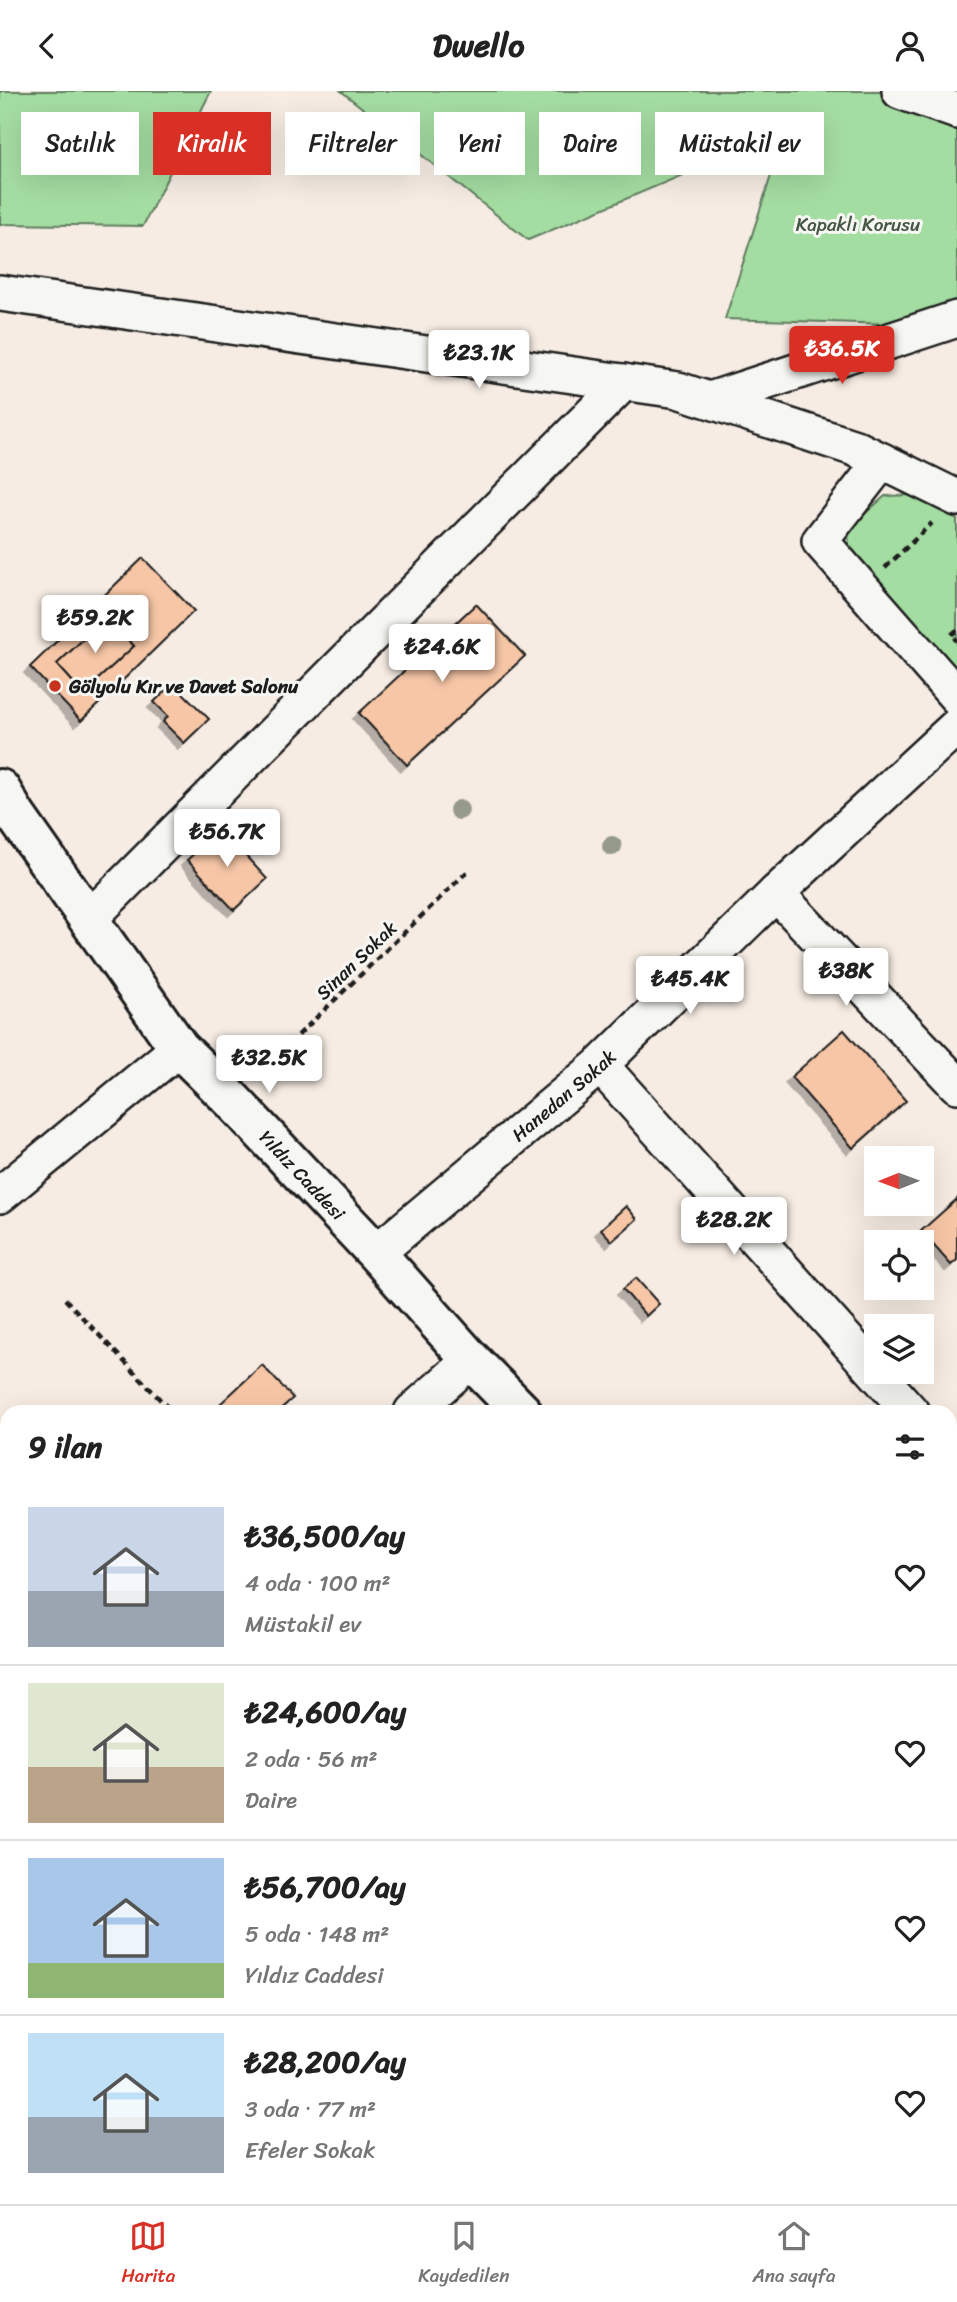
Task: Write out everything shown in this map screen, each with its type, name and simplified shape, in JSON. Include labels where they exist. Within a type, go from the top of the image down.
[{"type":"street","points":[[900,91],[957,111]]},
{"type":"street","points":[[0,293],[678,390],[855,448],[882,461],[948,508]]},
{"type":"street","points":[[710,400],[957,319]]},
{"type":"street","points":[[88,920],[624,382]]},
{"type":"street","points":[[882,461],[820,541],[957,697]]},
{"type":"street","name":"Hanedan Sokak","points":[[376,1253],[600,1065],[776,893],[957,726]]},
{"type":"street","name":"Yıldız Caddesi","points":[[0,789],[16,816],[179,1048],[232,1100],[515,1405]]},
{"type":"street","points":[[776,893],[957,1085]]},
{"type":"street","points":[[0,1195],[179,1048]]},
{"type":"street","points":[[600,1065],[905,1405]]},
{"type":"street","points":[[420,1405],[471,1360]]},
{"type":"path","points":[[877,575],[948,508]]},
{"type":"path","points":[[957,630],[951,635],[957,641]]},
{"type":"path","name":"Sinan Sokak","points":[[232,1100],[470,869]]},
{"type":"path","points":[[65,1299],[165,1405]]},
{"type":"green space","points":[[0,91],[211,91],[200,112],[153,112],[153,175],[169,175],[143,226],[0,224]]},
{"type":"green space","name":"Kapaklı Korusu","points":[[341,91],[957,91],[957,306],[891,324],[725,319],[771,175],[824,175],[824,112],[655,112],[655,175],[683,175],[528,240],[446,175],[525,175],[525,112],[434,112],[434,165],[420,154],[420,112],[367,112]]},
{"type":"green space","points":[[916,495],[957,519],[957,677],[848,556],[849,528],[885,496]]},
{"type":"building","points":[[143,558],[194,611],[81,721],[30,667]],"holes":[[[107,617],[134,646],[83,693],[57,664]]]},
{"type":"building","points":[[476,604],[525,656],[407,765],[359,713]]},
{"type":"building","points":[[107,617],[134,646],[83,693],[57,664]]},
{"type":"building","points":[[173,683],[209,719],[184,743],[163,722],[168,716],[154,702]]},
{"type":"building","points":[[221,829],[267,879],[234,910],[187,860]]},
{"type":"building","points":[[844,1030],[906,1101],[853,1148],[791,1077]]},
{"type":"building","points":[[957,1199],[957,1260],[951,1265],[934,1246],[934,1230],[922,1230]]},
{"type":"building","points":[[626,1206],[637,1219],[612,1241],[601,1229]]},
{"type":"building","points":[[636,1278],[659,1304],[646,1316],[623,1289]]},
{"type":"building","points":[[262,1365],[293,1398],[285,1405],[220,1404]]},
{"type":"place","name":"Gölyolu Kır ve Davet Salonu","points":[[55,686]]}]
